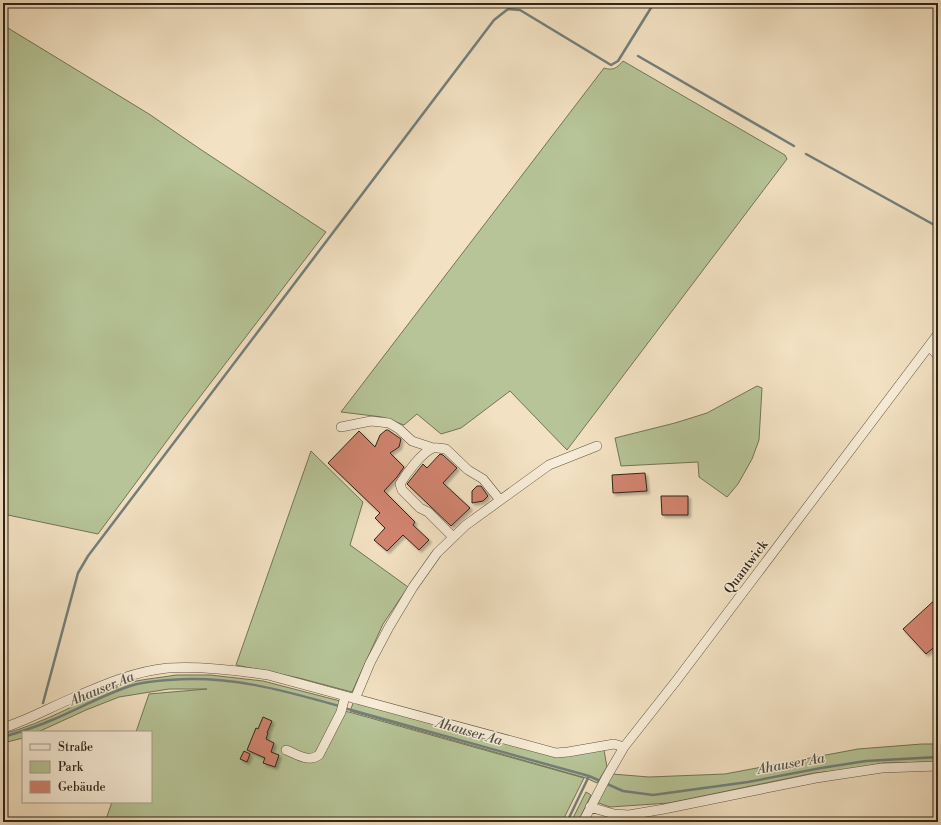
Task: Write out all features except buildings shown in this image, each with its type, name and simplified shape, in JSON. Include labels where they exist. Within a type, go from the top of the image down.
[{"type":"street","name":"Quantwick","points":[[583,822],[600,788],[624,747],[938,334]]},
{"type":"street","points":[[929,346],[938,356]]},
{"type":"street","points":[[341,427],[371,421],[389,423],[399,429],[412,441],[433,448],[446,449],[468,470],[483,479],[500,500]]},
{"type":"street","points":[[354,699],[382,639],[412,586],[437,553],[466,525],[549,465],[597,446]]},
{"type":"street","points":[[433,448],[424,454],[404,477],[400,484],[402,490],[420,508],[428,512],[453,537]]},
{"type":"street","points":[[3,728],[19,723],[105,685],[147,672],[168,668],[194,668],[247,672],[268,676],[345,699],[354,699],[556,753],[614,744],[624,747]]},
{"type":"street","points":[[286,750],[308,759],[316,758],[323,750],[341,712],[345,699]]},
{"type":"street","points":[[590,807],[614,814],[629,815],[823,776],[882,768],[938,766]]},
{"type":"green space","points":[[3,25],[149,114],[326,232],[183,419],[98,534],[3,514]]},
{"type":"green space","points":[[623,61],[785,155],[787,159],[567,450],[510,391],[461,428],[441,434],[417,414],[404,425],[382,417],[341,412],[604,68],[615,68]]},
{"type":"green space","points":[[757,386],[762,388],[759,440],[752,459],[738,484],[727,497],[699,477],[698,462],[621,466],[615,438],[675,423],[707,413]]},
{"type":"green space","points":[[311,451],[363,502],[350,545],[408,587],[383,624],[352,692],[299,678],[236,665]]},
{"type":"green space","points":[[176,675],[210,675],[263,681],[344,702],[341,711],[584,778],[562,822],[105,822],[112,803],[152,803],[152,731],[136,731],[149,694],[207,689],[169,689],[119,697],[40,731],[22,731],[22,738],[3,743],[3,734],[34,724],[124,684]]},
{"type":"green space","points":[[354,701],[556,755],[604,750],[607,767],[597,783],[586,778],[350,711]]},
{"type":"green space","points":[[938,744],[938,762],[883,763],[854,769],[814,773],[669,803],[610,807],[596,802],[612,774],[649,777],[725,774],[858,749]]},
{"type":"green space","points":[[586,792],[591,795],[578,822],[571,822]]},
{"type":"waterway","points":[[43,703],[78,573],[88,556],[494,20],[508,9],[520,10],[611,65],[618,61],[654,3]]},
{"type":"waterway","points":[[638,56],[794,146]]},
{"type":"waterway","points":[[806,154],[938,227]]},
{"type":"waterway","name":"Ahauser Aa","points":[[3,737],[46,723],[130,686],[159,681],[191,679],[235,682],[276,689],[339,706]]},
{"type":"waterway","name":"Ahauser Aa","points":[[344,708],[589,776],[623,791],[653,795],[748,782],[866,761],[938,757]]},
{"type":"waterway","points":[[567,822],[589,776]]}]
